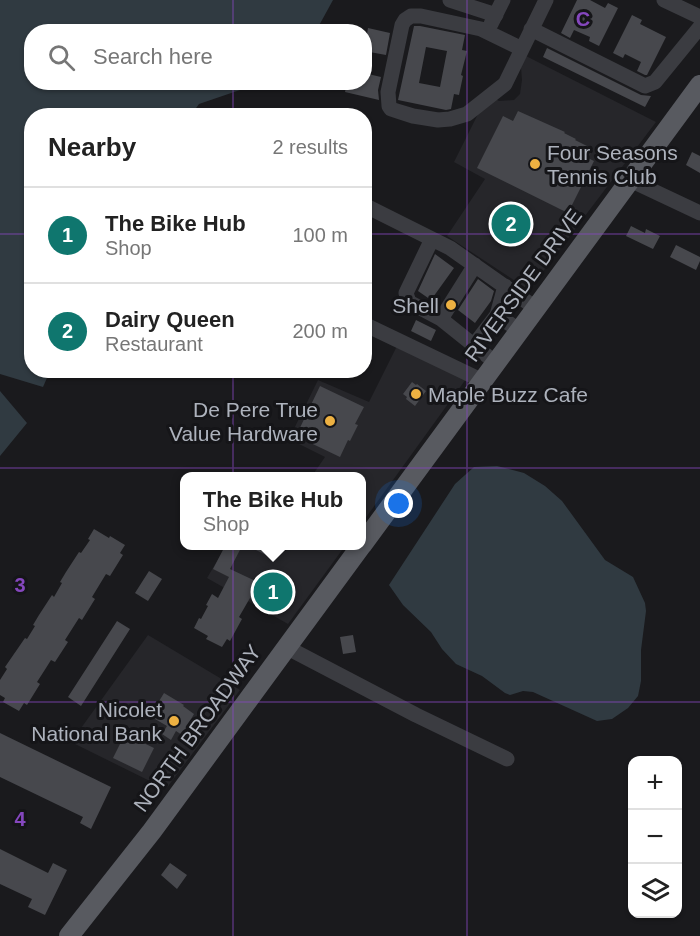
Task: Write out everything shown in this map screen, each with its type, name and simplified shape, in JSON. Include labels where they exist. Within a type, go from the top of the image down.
[{"type":"main road","name":"RIVERSIDE DRIVE","points":[[385,513],[700,85]]},
{"type":"main road","name":"NORTH BROADWAY","points":[[366,538],[385,513]]},
{"type":"main road","name":"NORTH BROADWAY","points":[[69,936],[152,831],[357,550]]},
{"type":"street","points":[[450,0],[496,15]]},
{"type":"street","points":[[488,32],[503,0]]},
{"type":"street","points":[[522,48],[481,29],[421,16],[411,16],[402,25],[387,102],[391,109],[413,116],[438,120],[467,114],[505,84],[546,0]]},
{"type":"street","points":[[664,0],[700,17]]},
{"type":"street","points":[[531,29],[645,86],[655,82],[700,27]]},
{"type":"street","points":[[630,180],[700,213]]},
{"type":"street","points":[[372,210],[450,248],[537,309]]},
{"type":"street","points":[[432,239],[406,293],[409,302],[441,318],[496,363]]},
{"type":"street","points":[[441,318],[475,265]]},
{"type":"street","points":[[474,345],[497,315],[505,286]]},
{"type":"street","points":[[497,315],[520,331]]},
{"type":"street","points":[[372,328],[483,381]]},
{"type":"street","points":[[286,647],[416,715],[507,759]]},
{"type":"shaded area","points":[[0,0],[333,0],[320,24],[24,24],[24,90],[240,90],[199,104],[196,108],[24,108],[24,378],[47,378],[43,387],[0,374]]},
{"type":"shaded area","points":[[526,56],[656,122],[529,290],[447,236],[485,179],[454,162],[488,94],[499,101],[514,100],[520,94],[521,67]]},
{"type":"shaded area","points":[[397,346],[466,379],[366,517],[366,472],[315,472],[325,457],[289,439],[318,380],[369,402]]},
{"type":"shaded area","points":[[0,391],[27,423],[0,456]]},
{"type":"shaded area","points":[[497,466],[524,473],[545,486],[562,501],[605,560],[633,577],[645,603],[641,681],[638,696],[628,708],[612,719],[597,721],[533,692],[523,691],[510,695],[482,676],[456,664],[431,632],[403,605],[389,585],[455,484],[474,467]]},
{"type":"shaded area","points":[[224,550],[342,550],[288,624],[207,578]]},
{"type":"shaded area","points":[[148,635],[240,690],[166,789],[71,742]]},
{"type":"building","points":[[577,0],[590,0],[605,8],[608,3],[618,8],[599,46],[589,41],[590,37],[574,30],[570,38],[561,33]]},
{"type":"building","points":[[632,15],[642,20],[640,24],[666,37],[647,75],[637,71],[641,62],[625,54],[623,58],[613,53]]},
{"type":"building","points":[[414,26],[465,35],[462,50],[467,51],[461,75],[463,76],[459,95],[454,94],[451,109],[446,110],[398,100]],"holes":[[[426,47],[447,51],[440,87],[419,83]]]},
{"type":"building","points":[[372,29],[390,33],[386,55],[372,52]]},
{"type":"building","points":[[547,48],[641,95],[651,96],[645,107],[543,57]]},
{"type":"building","points":[[372,75],[381,77],[378,90],[379,100],[345,92],[345,90],[372,90]]},
{"type":"building","name":"Four Seasons Tennis Club","points":[[518,111],[565,132],[593,149],[588,158],[594,161],[568,213],[477,168],[503,116],[513,121]]},
{"type":"building","points":[[692,152],[700,156],[700,173],[686,165]]},
{"type":"building","points":[[506,207],[529,224],[515,241],[493,225]]},
{"type":"building","points":[[631,226],[645,233],[646,229],[660,236],[653,249],[626,236]]},
{"type":"building","points":[[676,245],[700,257],[696,270],[670,257]]},
{"type":"building","points":[[435,254],[454,268],[431,300],[418,291]]},
{"type":"building","points":[[478,279],[494,291],[491,301],[475,323],[458,310]]},
{"type":"building","points":[[416,320],[436,330],[431,341],[411,331]]},
{"type":"building","points":[[412,382],[426,391],[415,406],[403,394]]},
{"type":"building","points":[[320,386],[364,407],[355,424],[358,425],[340,457],[296,436]]},
{"type":"building","points":[[94,529],[125,545],[120,553],[123,555],[110,576],[106,574],[92,597],[95,599],[82,620],[79,618],[65,640],[68,642],[55,662],[51,660],[37,682],[40,684],[27,705],[24,703],[19,711],[3,702],[5,698],[0,695],[0,680],[7,669],[5,667],[25,638],[27,639],[39,615],[52,595],[54,597],[66,572],[90,540],[88,539]]},
{"type":"building","points":[[223,550],[240,550],[230,569],[262,584],[269,572],[291,584],[275,611],[264,603],[263,605],[250,598],[239,617],[242,619],[230,641],[227,639],[222,647],[206,639],[208,636],[194,628],[208,606],[206,605],[212,594],[218,598],[229,577],[213,569]]},
{"type":"building","points":[[256,550],[277,550],[272,558]]},
{"type":"building","points":[[149,571],[162,579],[148,601],[135,593]]},
{"type":"building","points":[[117,621],[130,629],[81,706],[68,697]]},
{"type":"building","points":[[353,635],[356,652],[343,654],[340,637]]},
{"type":"building","name":"Nicolet National Bank","points":[[164,693],[194,714],[182,735],[176,731],[171,740],[162,734],[167,726],[150,716]]},
{"type":"building","points":[[0,733],[111,787],[91,829],[80,823],[83,817],[0,777]]},
{"type":"building","points":[[125,734],[154,748],[142,772],[113,758]]},
{"type":"building","points":[[0,849],[48,873],[53,863],[67,870],[45,915],[28,907],[32,899],[0,884]]},
{"type":"building","points":[[170,863],[187,875],[177,889],[161,875]]},
{"type":"place","name":"Four Seasons Tennis Club","points":[[535,164]]},
{"type":"place","name":"Dairy Queen","points":[[511,224]]},
{"type":"place","name":"Shell","points":[[451,305]]},
{"type":"place","name":"Maple Buzz Cafe","points":[[416,394]]},
{"type":"place","name":"De Pere True Value Hardware","points":[[330,421]]},
{"type":"place","name":"The Bike Hub","points":[[273,592]]},
{"type":"place","name":"Nicolet National Bank","points":[[174,721]]}]
